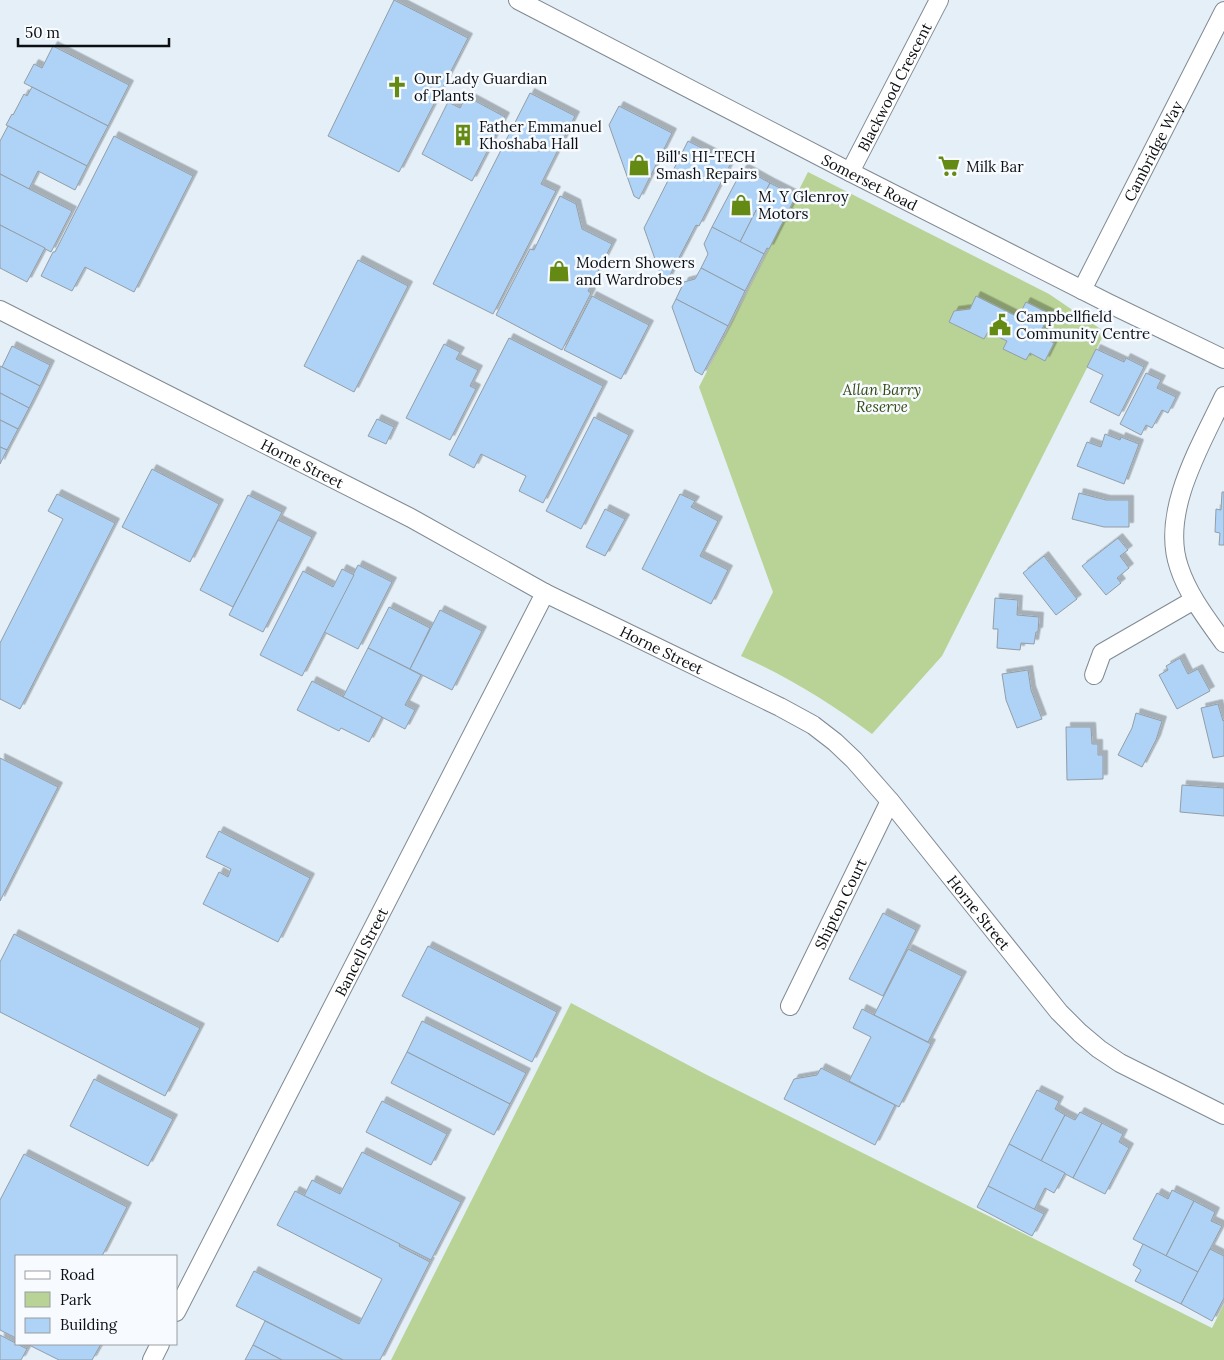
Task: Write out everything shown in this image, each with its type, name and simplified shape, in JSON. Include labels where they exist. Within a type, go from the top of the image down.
[{"type":"street","name":"Blackwood Crescent","points":[[850,172],[938,0]]},
{"type":"street","name":"Somerset Road","points":[[526,2],[850,172],[1082,290],[1224,359]]},
{"type":"street","name":"Cambridge Way","points":[[1082,290],[1224,11]]},
{"type":"street","name":"Horne Street","points":[[0,310],[411,518],[545,593],[764,699],[813,725],[854,760],[890,801],[1059,1012],[1080,1033],[1120,1062],[1224,1115]]},
{"type":"street","points":[[1224,396],[1192,462],[1179,501],[1175,525],[1174,550],[1179,568],[1194,600],[1224,643]]},
{"type":"street","name":"Bancell Street","points":[[178,1308],[545,593]]},
{"type":"street","points":[[1094,675],[1102,653],[1194,600]]},
{"type":"street","name":"Shipton Court","points":[[790,1006],[890,801]]},
{"type":"street","points":[[152,1360],[160,1345]]},
{"type":"green space","name":"Allan Barry Reserve","points":[[808,172],[1049,294],[1105,332],[942,656],[872,734],[808,691],[741,656],[773,592],[699,387]]},
{"type":"green space","points":[[571,1003],[707,1075],[1212,1328],[1224,1304],[1224,1360],[391,1360]]},
{"type":"building","name":"Our Lady Guardian of Plants","points":[[394,0],[468,38],[399,172],[328,136]]},
{"type":"building","points":[[53,46],[129,85],[108,126],[24,83],[34,64],[42,68]]},
{"type":"building","points":[[32,87],[108,126],[87,166],[6,125],[24,94],[27,96]]},
{"type":"building","points":[[530,93],[575,116],[541,184],[556,191],[493,314],[433,284]]},
{"type":"building","name":"Father Emmanuel Khoshaba Hall","points":[[466,96],[505,117],[472,181],[422,154],[448,102],[460,108]]},
{"type":"building","name":"Bill's HI-TECH Smash Repairs","points":[[619,106],[672,133],[639,199],[634,196],[609,125]]},
{"type":"building","points":[[8,126],[87,166],[75,190],[38,171],[29,189],[0,174],[0,141]]},
{"type":"building","points":[[114,136],[193,176],[134,292],[85,267],[72,291],[41,276]]},
{"type":"building","points":[[688,141],[731,163],[699,226],[696,225],[668,279],[661,276],[644,228]]},
{"type":"building","name":"M. Y Glenroy Motors","points":[[743,168],[770,183],[740,242],[712,227]]},
{"type":"building","points":[[0,174],[72,211],[51,252],[0,225]]},
{"type":"building","points":[[770,183],[796,196],[769,249],[767,248],[764,254],[740,242]]},
{"type":"building","name":"Modern Showers and Wardrobes","points":[[560,196],[576,204],[582,229],[612,244],[588,291],[591,293],[562,350],[496,315],[530,249],[534,250]]},
{"type":"building","points":[[0,225],[45,248],[27,282],[0,268]]},
{"type":"building","points":[[712,227],[764,254],[745,291],[701,268],[708,254],[704,244]]},
{"type":"building","points":[[358,260],[408,286],[354,392],[304,366]]},
{"type":"building","points":[[701,268],[745,291],[728,326],[676,299],[684,282],[695,279]]},
{"type":"building","points":[[592,296],[649,325],[621,379],[564,350]]},
{"type":"building","name":"Campbellfield Community Centre","points":[[976,296],[1018,317],[1026,302],[1050,314],[1042,329],[1047,331],[1044,338],[1054,343],[1045,361],[1030,353],[1026,360],[1003,349],[1007,341],[988,332],[984,339],[949,322],[954,311],[970,309]]},
{"type":"building","points":[[676,299],[728,326],[702,375],[695,371],[672,307]]},
{"type":"building","points":[[509,338],[603,386],[543,503],[519,491],[526,476],[481,454],[474,468],[449,455]]},
{"type":"building","points":[[444,344],[460,352],[456,359],[478,370],[470,386],[476,389],[450,440],[406,418]]},
{"type":"building","points":[[12,346],[50,365],[40,386],[2,367]]},
{"type":"building","points":[[1096,349],[1124,362],[1126,358],[1144,367],[1119,416],[1090,402],[1103,375],[1087,367]]},
{"type":"building","points":[[0,366],[40,386],[29,408],[0,393]]},
{"type":"building","points":[[1146,373],[1161,380],[1157,388],[1176,397],[1168,413],[1162,410],[1152,428],[1146,425],[1141,435],[1120,424]]},
{"type":"building","points":[[0,393],[29,408],[18,429],[0,420]]},
{"type":"building","points":[[594,417],[629,435],[581,529],[546,511]]},
{"type":"building","points":[[377,419],[394,427],[386,444],[368,436]]},
{"type":"building","points":[[0,420],[18,429],[7,450],[0,447]]},
{"type":"building","points":[[1105,434],[1120,440],[1121,437],[1139,444],[1124,484],[1077,466],[1087,442],[1101,447]]},
{"type":"building","points":[[0,447],[7,450],[0,464]]},
{"type":"building","points":[[152,469],[219,504],[190,562],[122,527]]},
{"type":"building","points":[[1222,492],[1224,492],[1224,545],[1219,545],[1220,533],[1215,532],[1216,509],[1221,510]]},
{"type":"building","points":[[1079,493],[1106,500],[1129,500],[1129,527],[1104,527],[1072,519]]},
{"type":"building","points":[[57,494],[115,523],[20,709],[0,699],[0,643],[63,519],[48,511]]},
{"type":"building","points":[[680,494],[695,501],[691,507],[718,521],[700,556],[728,570],[711,604],[642,569]]},
{"type":"building","points":[[248,495],[282,512],[233,607],[200,590]]},
{"type":"building","points":[[605,509],[625,519],[605,556],[586,547]]},
{"type":"building","points":[[278,520],[312,537],[263,632],[229,615]]},
{"type":"building","points":[[1118,538],[1128,550],[1120,556],[1129,568],[1117,578],[1121,583],[1106,595],[1082,566]]},
{"type":"building","points":[[1044,556],[1077,599],[1056,615],[1023,573]]},
{"type":"building","points":[[358,565],[392,582],[358,649],[324,632]]},
{"type":"building","points":[[342,569],[354,575],[302,676],[260,655],[303,571],[333,587]]},
{"type":"building","points":[[995,598],[1018,600],[1017,615],[1039,617],[1038,632],[1036,632],[1034,644],[1021,643],[1020,650],[997,648],[998,629],[993,629]]},
{"type":"building","points":[[389,607],[430,628],[410,669],[368,648]]},
{"type":"building","points":[[440,610],[482,631],[452,690],[410,669]]},
{"type":"building","points":[[368,648],[421,675],[405,705],[415,710],[405,729],[343,697]]},
{"type":"building","points":[[1180,658],[1188,674],[1198,669],[1210,691],[1177,709],[1159,675],[1168,670],[1166,666]]},
{"type":"building","points":[[1028,670],[1031,690],[1042,719],[1017,728],[1006,700],[1002,674]]},
{"type":"building","points":[[312,681],[382,717],[369,742],[341,728],[339,731],[297,710]]},
{"type":"building","points":[[1218,704],[1224,720],[1224,756],[1213,758],[1201,708]]},
{"type":"building","points":[[1136,713],[1162,721],[1156,740],[1142,767],[1118,755],[1132,728]]},
{"type":"building","points":[[1066,727],[1091,727],[1092,744],[1098,744],[1098,755],[1103,755],[1103,779],[1067,780]]},
{"type":"building","points":[[0,758],[58,787],[0,901]]},
{"type":"building","points":[[1182,785],[1224,788],[1224,816],[1180,812]]},
{"type":"building","points":[[219,831],[310,878],[278,942],[203,904],[219,872],[228,877],[231,869],[206,857]]},
{"type":"building","points":[[883,913],[916,930],[883,996],[849,979]]},
{"type":"building","points":[[14,934],[200,1028],[165,1096],[0,1012],[0,962]]},
{"type":"building","points":[[428,946],[557,1012],[532,1062],[402,996]]},
{"type":"building","points":[[908,949],[962,976],[928,1042],[874,1015]]},
{"type":"building","points":[[862,1009],[931,1044],[899,1107],[849,1081],[871,1037],[853,1028]]},
{"type":"building","points":[[422,1021],[526,1073],[510,1104],[407,1052]]},
{"type":"building","points":[[407,1052],[510,1104],[494,1135],[391,1083]]},
{"type":"building","points":[[821,1068],[895,1105],[875,1145],[784,1099],[794,1079],[817,1075]]},
{"type":"building","points":[[94,1079],[173,1119],[148,1166],[70,1126]]},
{"type":"building","points":[[1037,1090],[1059,1101],[1055,1109],[1065,1115],[1041,1161],[1009,1144]]},
{"type":"building","points":[[382,1101],[447,1134],[431,1165],[366,1132]]},
{"type":"building","points":[[1080,1112],[1102,1123],[1073,1178],[1041,1161],[1065,1115],[1075,1120]]},
{"type":"building","points":[[1102,1123],[1123,1134],[1119,1142],[1129,1148],[1105,1194],[1073,1178]]},
{"type":"building","points":[[1009,1144],[1065,1173],[1054,1193],[1045,1188],[1034,1210],[988,1186]]},
{"type":"building","points":[[362,1152],[461,1202],[431,1260],[304,1196],[312,1180],[340,1194]]},
{"type":"building","points":[[24,1154],[127,1207],[103,1255],[15,1255],[15,1338],[0,1330],[0,1200]]},
{"type":"building","points":[[988,1186],[1044,1214],[1032,1236],[977,1207]]},
{"type":"building","points":[[1172,1190],[1194,1201],[1166,1256],[1133,1239],[1157,1193],[1168,1199]]},
{"type":"building","points":[[295,1191],[400,1244],[399,1246],[430,1262],[380,1360],[343,1360],[236,1306],[254,1271],[359,1324],[382,1279],[277,1225]]},
{"type":"building","points":[[1194,1201],[1215,1212],[1211,1221],[1222,1226],[1198,1272],[1166,1256]]},
{"type":"building","points":[[1143,1244],[1198,1272],[1181,1304],[1135,1281],[1141,1270],[1133,1265]]},
{"type":"building","points":[[1210,1249],[1224,1256],[1224,1298],[1212,1321],[1181,1304]]},
{"type":"building","points":[[265,1321],[343,1360],[282,1360],[253,1345]]},
{"type":"building","points":[[0,1335],[15,1343],[15,1345],[27,1349],[21,1360],[0,1360]]},
{"type":"building","points":[[29,1345],[100,1345],[92,1360],[59,1360]]},
{"type":"building","points":[[253,1345],[282,1360],[245,1360]]},
{"type":"place","name":"Our Lady Guardian of Plants","points":[[397,87]]},
{"type":"place","name":"Father Emmanuel Khoshaba Hall","points":[[463,135]]},
{"type":"place","name":"Bill's HI-TECH Smash Repairs","points":[[639,165]]},
{"type":"place","name":"Milk Bar","points":[[949,166]]},
{"type":"place","name":"M. Y Glenroy Motors","points":[[741,205]]},
{"type":"place","name":"Modern Showers and Wardrobes","points":[[559,271]]},
{"type":"place","name":"Campbellfield Community Centre","points":[[1000,325]]}]
